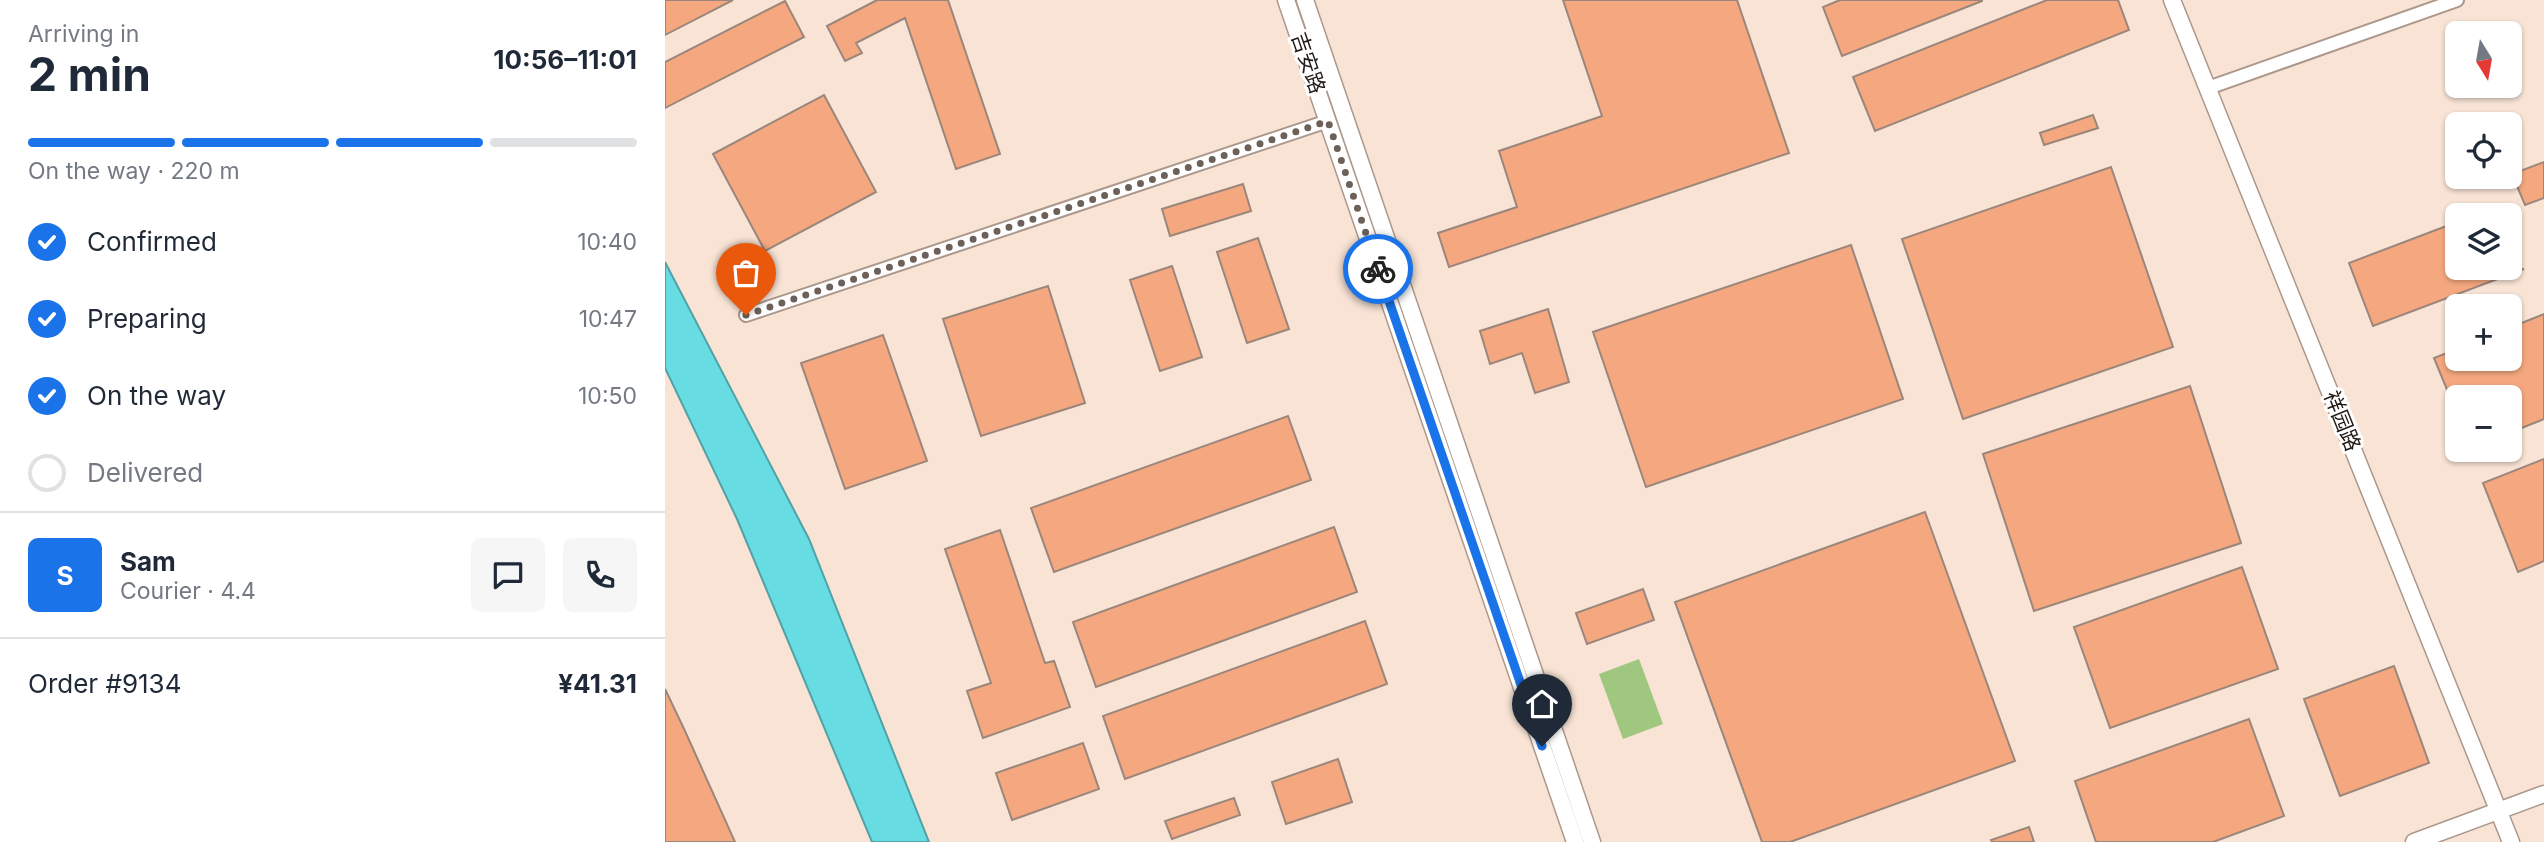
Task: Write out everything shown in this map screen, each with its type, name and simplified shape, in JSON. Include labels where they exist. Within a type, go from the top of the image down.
[{"type":"street","name":"吉安路","points":[[1286,0],[1575,842]]},
{"type":"street","name":"吉安路","points":[[1305,0],[1592,842]]},
{"type":"street","name":"祥园路","points":[[2172,0],[2511,842]]},
{"type":"street","points":[[2208,89],[2457,0]]},
{"type":"street","points":[[746,315],[1328,121]]},
{"type":"street","points":[[2414,842],[2544,794]]},
{"type":"green space","points":[[1639,659],[1663,724],[1623,739],[1599,674]]},
{"type":"water","points":[[665,262],[809,539],[929,842],[872,842],[737,519],[665,368]]},
{"type":"building","points":[[665,0],[733,0],[665,35]]},
{"type":"building","points":[[877,0],[948,0],[1000,154],[956,169],[905,18],[856,43],[862,53],[845,61],[827,26]]},
{"type":"building","points":[[1563,0],[1737,0],[1789,153],[1449,267],[1438,233],[1517,207],[1499,151],[1602,116]]},
{"type":"building","points":[[1840,0],[1982,1],[1842,56],[1823,7]]},
{"type":"building","points":[[2047,0],[2118,0],[2129,30],[1875,131],[1853,77]]},
{"type":"building","points":[[785,1],[804,37],[665,108],[665,62]]},
{"type":"building","points":[[824,95],[876,192],[765,251],[713,154]]},
{"type":"building","points":[[2093,115],[2098,128],[2044,145],[2040,133]]},
{"type":"building","points":[[2544,162],[2544,198],[2525,205],[2518,189],[2522,189],[2522,170]]},
{"type":"building","points":[[2111,167],[2173,347],[1963,419],[1902,239]]},
{"type":"building","points":[[1243,184],[1251,211],[1170,236],[1162,209]]},
{"type":"building","points":[[2445,227],[2445,280],[2495,280],[2458,294],[2445,294],[2445,299],[2373,326],[2349,263]]},
{"type":"building","points":[[1258,238],[1289,329],[1247,343],[1217,252]]},
{"type":"building","points":[[1851,245],[1903,399],[1646,487],[1593,332]]},
{"type":"building","points":[[1172,266],[1202,357],[1160,371],[1130,280]]},
{"type":"building","points":[[1048,286],[1085,403],[981,436],[943,319]]},
{"type":"building","points":[[1548,309],[1569,382],[1535,393],[1522,353],[1490,364],[1480,331]]},
{"type":"building","points":[[2544,314],[2544,419],[2522,428],[2522,385],[2445,385],[2434,358],[2445,354],[2445,371],[2522,371],[2522,323]]},
{"type":"building","points":[[883,335],[927,461],[845,489],[801,363]]},
{"type":"building","points":[[2190,386],[2241,543],[2034,611],[1983,454]]},
{"type":"building","points":[[1288,416],[1311,480],[1054,572],[1031,508]]},
{"type":"building","points":[[2544,459],[2544,561],[2518,572],[2483,483]]},
{"type":"building","points":[[1925,512],[2015,761],[1790,842],[1762,842],[1675,602]]},
{"type":"building","points":[[1334,527],[1357,592],[1096,687],[1073,622]]},
{"type":"building","points":[[1000,530],[1045,663],[1054,661],[1070,707],[983,738],[967,691],[991,683],[945,549]]},
{"type":"building","points":[[2242,567],[2278,669],[2110,728],[2074,627]]},
{"type":"building","points":[[1643,589],[1654,620],[1587,644],[1576,613]]},
{"type":"building","points":[[1365,621],[1387,684],[1125,779],[1103,716]]},
{"type":"building","points":[[2394,666],[2429,763],[2340,796],[2304,699]]},
{"type":"building","points":[[665,689],[685,731],[735,842],[665,842]]},
{"type":"building","points":[[2249,719],[2284,816],[2213,842],[2096,842],[2075,781]]},
{"type":"building","points":[[1083,743],[1099,789],[1012,820],[996,773]]},
{"type":"building","points":[[1338,759],[1352,802],[1286,824],[1272,782]]},
{"type":"building","points":[[1234,798],[1240,815],[1172,839],[1165,821]]},
{"type":"building","points":[[2029,827],[2034,842],[1991,840]]},
{"type":"way so far","points":[[746,315],[1328,121],[1378,269]]},
{"type":"route","points":[[1378,269],[1542,746]]}]
